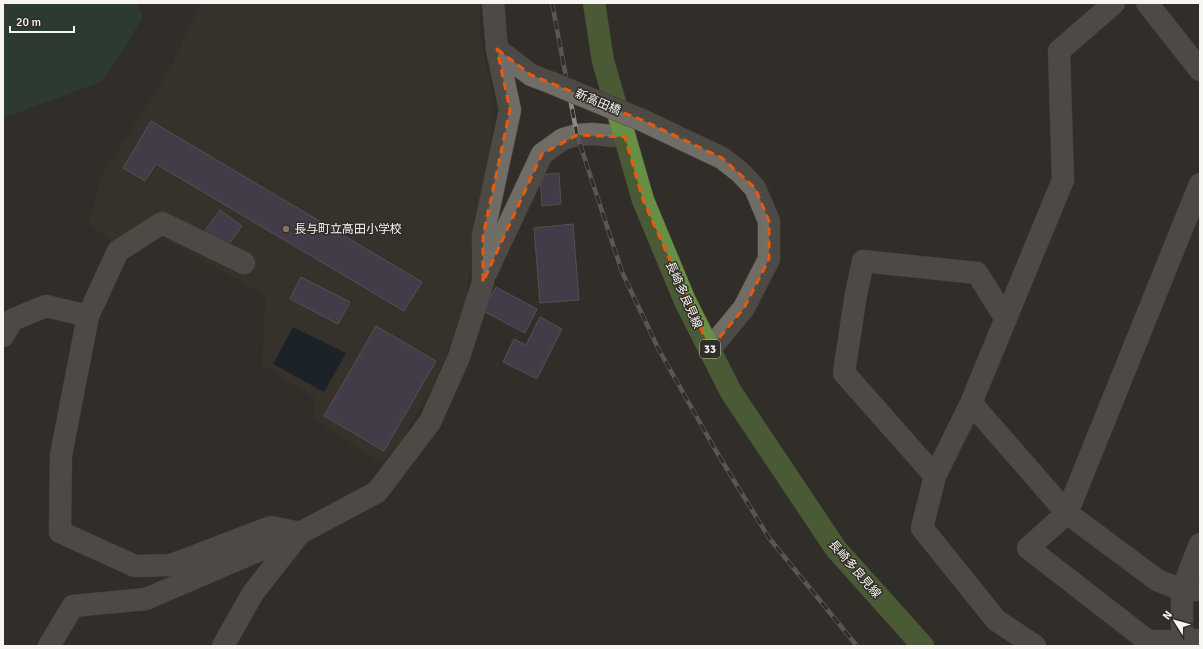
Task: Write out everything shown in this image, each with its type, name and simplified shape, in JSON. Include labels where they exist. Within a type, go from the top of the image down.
[{"type":"main road","name":"長崎多良見線","points":[[594,3],[603,61],[643,200],[686,300],[731,392],[836,549],[923,646]]},
{"type":"street","points":[[483,282],[483,236],[510,110],[497,49],[493,3]]},
{"type":"street","points":[[1035,646],[996,620],[922,528],[935,476],[971,403],[1063,180],[1059,51],[1114,3]]},
{"type":"street","points":[[1147,3],[1200,70]]},
{"type":"street","name":"新高田橋","points":[[497,49],[531,75],[644,121],[722,158],[740,172],[755,188],[769,221],[769,259],[744,308],[710,349]]},
{"type":"street","points":[[49,646],[73,606],[146,599],[300,533],[376,492],[430,422],[459,357],[483,282],[542,154],[563,139],[577,135],[592,134],[625,137]]},
{"type":"street","points":[[1200,184],[1067,513],[1028,548],[1148,641],[1188,642],[1191,590],[1200,544]]},
{"type":"street","points":[[244,263],[162,223],[118,251],[88,316],[61,455],[60,532],[135,566],[171,565],[271,527],[300,533]]},
{"type":"street","points":[[935,476],[844,373],[856,294],[863,261],[977,273],[1006,319]]},
{"type":"street","points":[[3,336],[12,320],[46,306],[88,316]]},
{"type":"street","points":[[971,403],[1067,513],[1157,580],[1191,590]]},
{"type":"street","points":[[223,646],[253,593],[300,533]]},
{"type":"highlighted area","points":[[497,49],[531,75],[644,121],[722,158],[755,188],[769,221],[769,259],[744,308],[710,349],[643,200],[625,137],[577,135],[542,154],[483,282],[483,236],[510,110]]},
{"type":"shaded area","name":"長与町立高田小学校","points":[[203,3],[480,3],[480,36],[492,92],[491,147],[471,253],[467,295],[447,352],[433,385],[397,448],[381,463],[315,419],[314,397],[262,365],[266,295],[159,235],[113,243],[89,223],[102,175],[157,91]]},
{"type":"green space","points":[[3,3],[137,3],[143,17],[103,81],[3,118]]},
{"type":"water","points":[[293,327],[346,353],[324,392],[273,364]]},
{"type":"building","points":[[151,121],[422,282],[404,311],[156,164],[145,181],[123,168]]},
{"type":"building","points":[[559,173],[561,204],[542,206],[540,175]]},
{"type":"building","points":[[220,210],[242,226],[226,248],[204,232]]},
{"type":"building","points":[[573,224],[579,300],[540,303],[534,228]]},
{"type":"building","points":[[301,277],[350,302],[338,324],[290,299]]},
{"type":"building","points":[[496,287],[537,309],[525,333],[483,311]]},
{"type":"building","points":[[540,317],[562,329],[537,379],[503,362],[514,339],[526,345]]},
{"type":"building","points":[[376,326],[436,361],[384,451],[324,416]]},
{"type":"railway","points":[[552,3],[577,135],[622,272],[659,350],[716,451],[769,538],[857,646]]},
{"type":"place","name":"長与町立高田小学校","points":[[286,229]]}]
